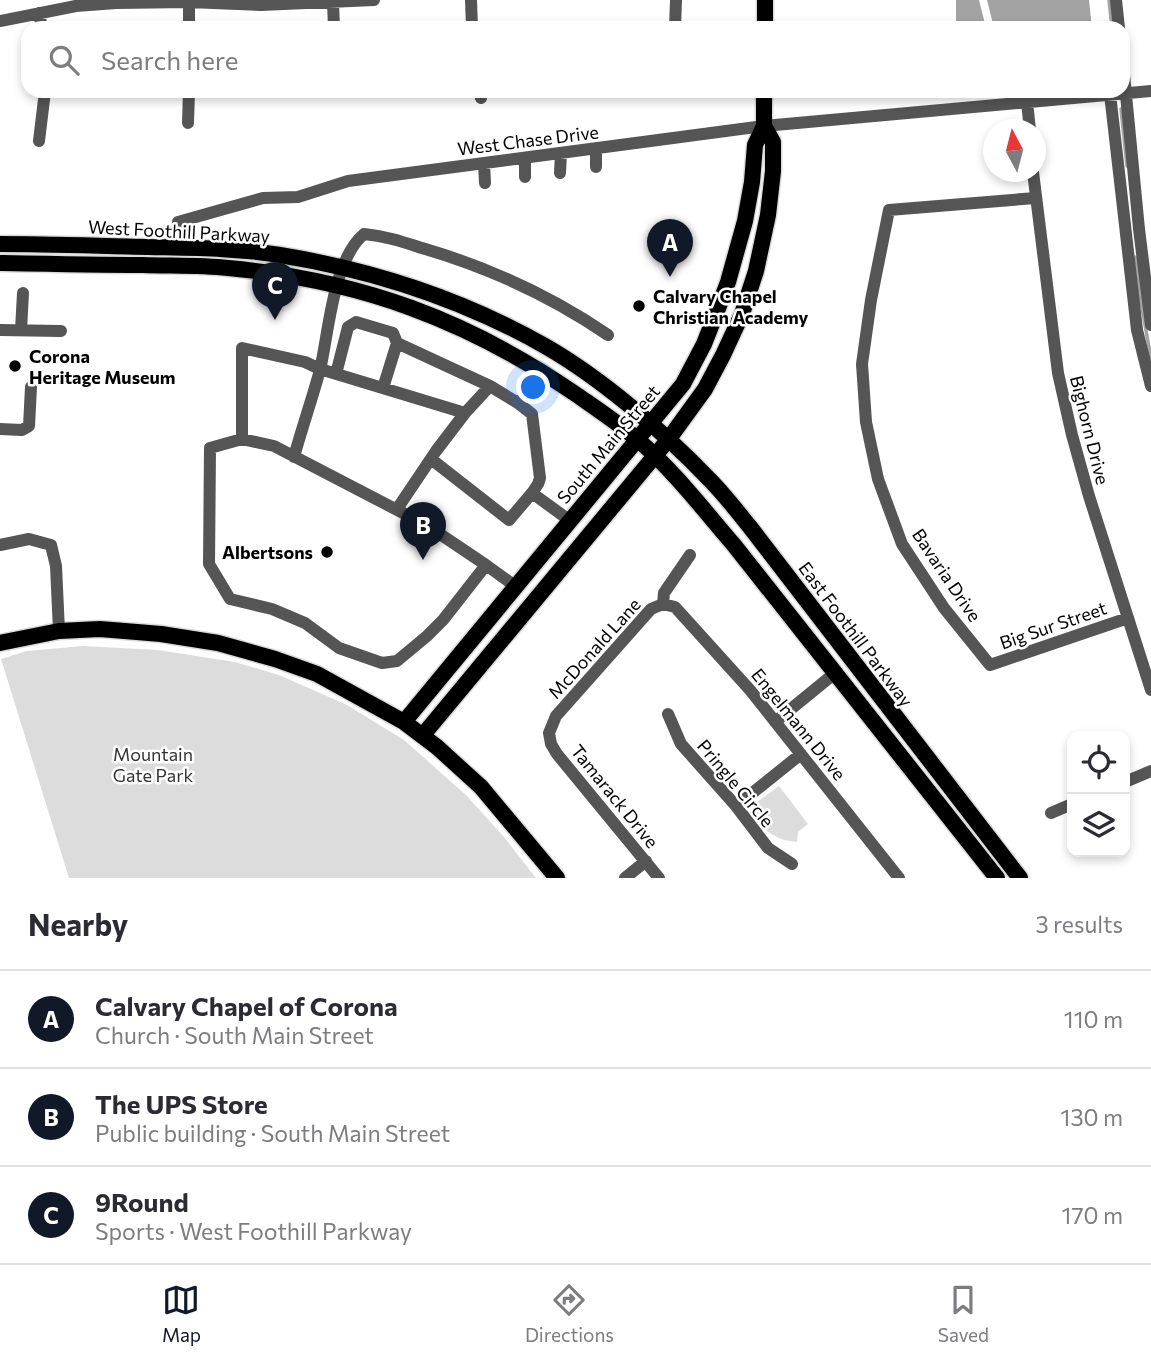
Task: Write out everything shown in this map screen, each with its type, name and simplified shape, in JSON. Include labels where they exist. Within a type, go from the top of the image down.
[{"type":"main road","points":[[765,0],[765,21]]},
{"type":"main road","name":"South Main Street","points":[[404,722],[683,384],[704,344],[728,282],[745,221],[755,145],[764,126],[764,98]]},
{"type":"main road","name":"South Main Street","points":[[423,735],[668,440],[705,389],[742,314],[756,271],[768,215],[773,171],[773,142],[764,126]]},
{"type":"main road","name":"West Foothill Parkway","points":[[0,244],[213,249],[280,255],[409,286],[471,309],[547,347],[593,378],[650,424]]},
{"type":"main road","name":"West Foothill Parkway","points":[[0,263],[212,266],[277,273],[337,285],[403,304],[464,329],[536,367],[637,439]]},
{"type":"main road","name":"East Foothill Parkway","points":[[650,424],[710,481],[750,527],[1020,878]]},
{"type":"main road","points":[[637,439],[693,497],[734,545],[997,878]]},
{"type":"main road","points":[[503,637],[505,620],[524,599],[523,592],[515,586]]},
{"type":"main road","points":[[0,643],[59,631],[113,630],[161,634],[218,643],[317,674],[423,735],[481,787],[557,878]]},
{"type":"main road","points":[[835,673],[844,670],[852,676],[890,726],[931,762]]},
{"type":"street","points":[[0,21],[76,6],[116,3],[261,5],[374,0]]},
{"type":"street","points":[[471,0],[472,21]]},
{"type":"street","points":[[675,21],[676,0]]},
{"type":"street","points":[[1116,0],[1118,21]]},
{"type":"street","points":[[189,2],[189,21]]},
{"type":"street","points":[[333,3],[334,21]]},
{"type":"street","points":[[39,13],[41,21]]},
{"type":"street","name":"West Chase Drive","points":[[1130,93],[1151,91]]},
{"type":"street","points":[[38,141],[44,98]]},
{"type":"street","points":[[188,123],[189,98]]},
{"type":"street","name":"West Chase Drive","points":[[177,248],[178,222],[263,198],[298,197],[348,181],[764,126],[1068,98]]},
{"type":"street","points":[[1110,98],[1137,330],[1151,386]]},
{"type":"street","points":[[1127,98],[1151,325]]},
{"type":"street","points":[[1027,102],[1029,119]]},
{"type":"street","points":[[596,148],[596,167]]},
{"type":"street","points":[[560,173],[561,153]]},
{"type":"street","points":[[525,158],[525,177]]},
{"type":"street","points":[[484,163],[485,183]]},
{"type":"street","name":"Bighorn Drive","points":[[1034,182],[1058,373],[1088,496],[1151,690]]},
{"type":"street","name":"Bavaria Drive","points":[[990,665],[944,608],[902,544],[878,479],[866,422],[862,364],[871,300],[889,210],[1035,198]]},
{"type":"street","points":[[294,457],[320,369],[337,285],[354,243],[364,234],[383,236],[457,258],[516,283],[581,317],[608,335]]},
{"type":"street","points":[[22,330],[23,293]]},
{"type":"street","points":[[336,374],[348,327],[356,322],[393,333],[397,342],[490,386],[532,414],[540,478],[532,493],[509,520],[431,459]]},
{"type":"street","points":[[0,330],[61,331]]},
{"type":"street","points":[[383,388],[397,342]]},
{"type":"street","points":[[242,439],[242,348],[306,362],[320,369],[465,413]]},
{"type":"street","points":[[518,403],[547,375]]},
{"type":"street","points":[[397,509],[465,413],[490,386]]},
{"type":"street","points":[[0,429],[22,430],[29,426],[31,387]]},
{"type":"street","points":[[486,565],[443,620],[397,661],[382,663],[339,648],[305,623],[272,609],[230,599],[209,564],[210,448],[242,439],[274,446],[428,526],[486,565],[515,586]]},
{"type":"street","points":[[532,493],[569,520]]},
{"type":"street","points":[[0,545],[29,539],[51,545],[56,566],[59,631]]},
{"type":"street","name":"McDonald Lane","points":[[549,733],[556,716],[651,609],[663,604],[664,593],[690,555]]},
{"type":"street","name":"Engelmann Drive","points":[[663,604],[675,607],[750,690],[899,878]]},
{"type":"street","name":"Big Sur Street","points":[[990,665],[1128,618]]},
{"type":"street","points":[[775,722],[835,673]]},
{"type":"street","name":"Pringle Circle","points":[[668,714],[681,744],[736,806],[768,848],[792,864]]},
{"type":"street","name":"Tamarack Drive","points":[[549,733],[557,754],[659,878]]},
{"type":"street","points":[[736,806],[802,754]]},
{"type":"street","points":[[1130,780],[1151,771]]},
{"type":"street","points":[[1051,813],[1067,806]]},
{"type":"street","points":[[625,878],[646,861]]},
{"type":"green space","name":"Mountain Gate Park","points":[[83,646],[158,650],[235,662],[279,675],[347,705],[404,740],[466,795],[536,878],[69,878],[1,659],[27,651]]},
{"type":"green space","points":[[779,786],[808,824],[798,832],[797,842],[771,834],[755,814],[756,804]]},
{"type":"shaded area","points":[[956,0],[979,0],[984,21],[956,21]]},
{"type":"shaded area","points":[[987,0],[1089,0],[1091,21],[992,21]]},
{"type":"waterway","points":[[1109,0],[1111,21]]},
{"type":"waterway","points":[[1121,109],[1127,166]]},
{"type":"waterway","points":[[1136,257],[1151,359]]},
{"type":"place","name":"Calvary Chapel of Corona","points":[[670,277]]},
{"type":"place","name":"Calvary Chapel Christian Academy","points":[[639,306]]},
{"type":"place","name":"9Round","points":[[275,320]]},
{"type":"place","name":"Corona Heritage Museum","points":[[15,366]]},
{"type":"place","name":"Albertsons","points":[[327,552]]},
{"type":"place","name":"The UPS Store","points":[[423,560]]}]
